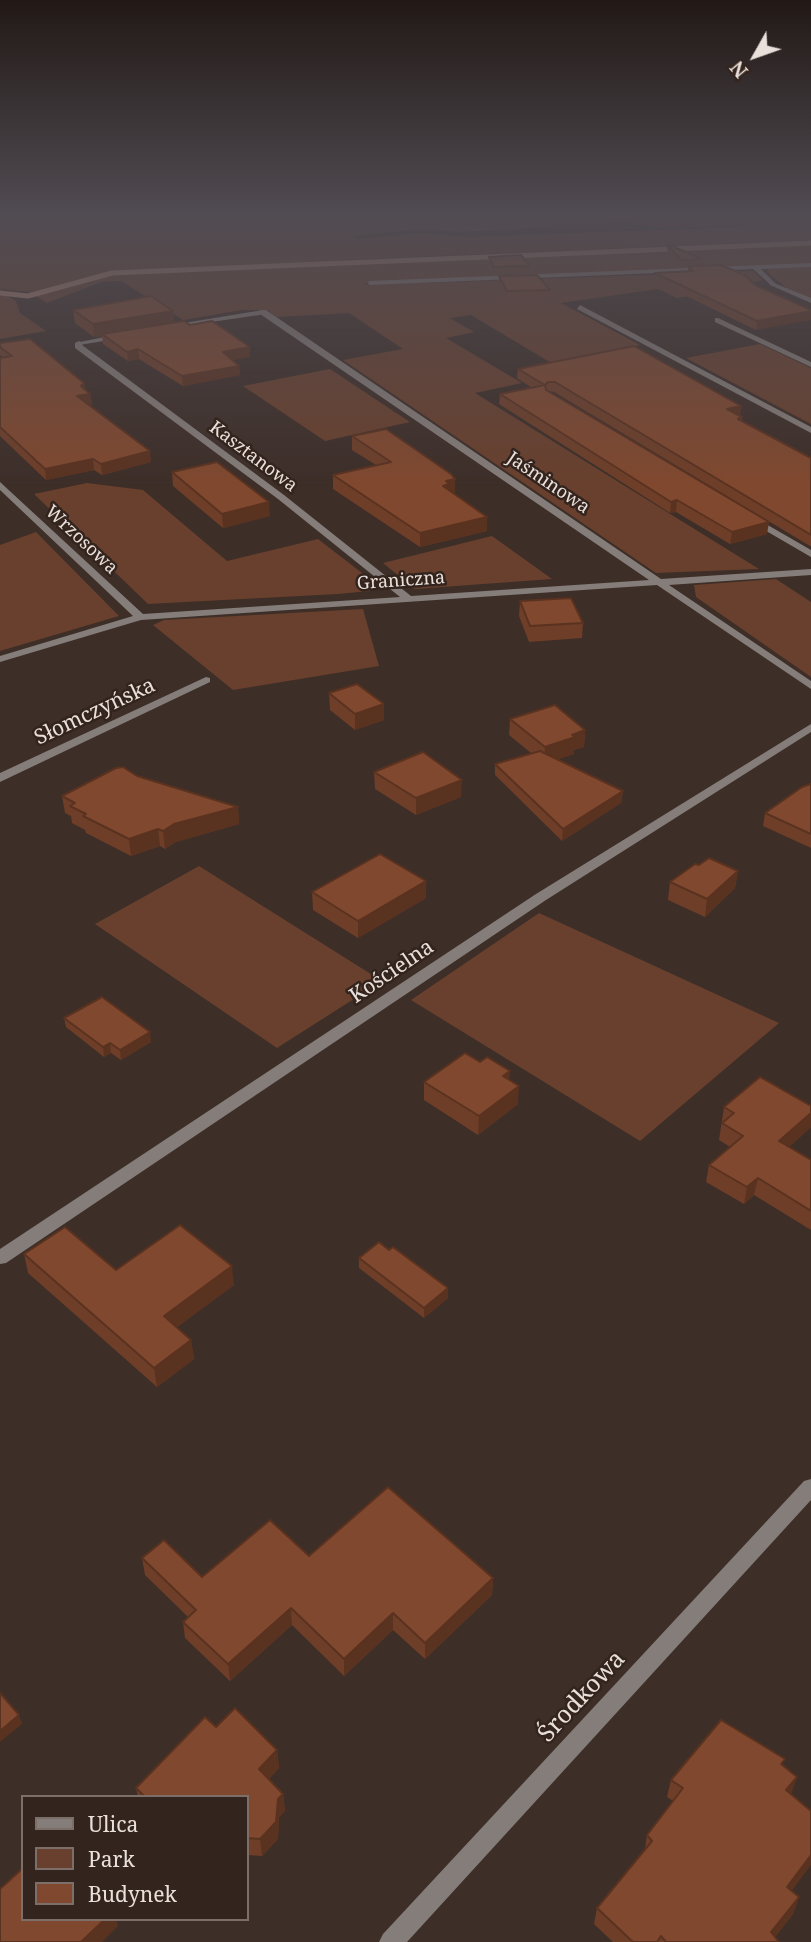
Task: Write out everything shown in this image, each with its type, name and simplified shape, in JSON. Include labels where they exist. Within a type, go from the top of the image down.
[{"type":"street","points":[[580,307],[811,430]]},
{"type":"street","name":"Jaśminowa","points":[[157,329],[263,312],[661,581],[811,686]]},
{"type":"street","points":[[718,320],[811,365]]},
{"type":"street","name":"Kasztanowa","points":[[131,334],[79,343],[78,346],[281,498],[410,599]]},
{"type":"street","name":"Wrzosowa","points":[[0,485],[140,617]]},
{"type":"street","points":[[740,511],[811,554]]},
{"type":"street","name":"Graniczna","points":[[0,659],[140,617],[811,572]]},
{"type":"street","name":"Słomczyńska","points":[[0,778],[206,680]]},
{"type":"street","name":"Kościelna","points":[[0,1258],[541,897],[811,727]]},
{"type":"street","name":"Środkowa","points":[[391,1942],[811,1487]]},
{"type":"green space","points":[[0,307],[18,307],[20,313],[46,331],[0,339]]},
{"type":"green space","points":[[162,307],[568,307],[640,345],[553,364],[471,315],[450,318],[474,332],[446,338],[522,383],[475,393],[759,569],[656,573],[343,360],[403,349],[349,313],[277,317],[267,310],[242,310],[183,320]]},
{"type":"green space","points":[[760,344],[811,368],[811,424],[686,358]]},
{"type":"green space","points":[[330,369],[410,422],[325,441],[243,386]]},
{"type":"green space","points":[[87,483],[143,490],[227,561],[318,539],[375,583],[370,591],[338,594],[148,604],[34,494]]},
{"type":"green space","points":[[36,532],[119,616],[0,651],[0,545]]},
{"type":"green space","points":[[492,536],[552,579],[415,589],[383,563]]},
{"type":"green space","points":[[776,579],[811,602],[811,677],[696,597],[694,585]]},
{"type":"green space","points":[[363,609],[379,666],[233,690],[153,625],[164,620]]},
{"type":"green space","points":[[199,866],[382,981],[277,1048],[95,924]]},
{"type":"green space","points":[[539,913],[779,1023],[640,1141],[411,1000]]},
{"type":"building","points":[[92,307],[167,307],[173,311],[93,324],[73,310]]},
{"type":"building","points":[[726,307],[803,307],[811,310],[811,311],[757,321]]},
{"type":"building","points":[[184,321],[190,325],[212,321],[250,347],[223,352],[239,366],[182,376],[138,349],[127,352],[102,334]]},
{"type":"building","points":[[30,339],[84,383],[81,386],[90,394],[77,396],[150,451],[101,464],[93,459],[45,469],[0,427],[0,358],[12,356],[0,347],[0,343]]},
{"type":"building","points":[[634,346],[741,406],[727,409],[742,417],[738,419],[811,458],[811,535],[555,382],[545,385],[518,369]]},
{"type":"building","points":[[545,385],[546,390],[769,522],[732,532],[677,500],[671,502],[500,394]]},
{"type":"building","points":[[386,429],[451,474],[455,479],[446,481],[449,484],[443,486],[487,517],[420,533],[333,475],[391,462],[352,436]]},
{"type":"building","points":[[217,462],[269,502],[222,514],[172,472]]},
{"type":"building","points":[[571,598],[583,623],[530,626],[520,601]]},
{"type":"building","points":[[357,684],[384,704],[355,714],[329,693]]},
{"type":"building","points":[[555,705],[585,730],[572,735],[575,737],[545,747],[510,719]]},
{"type":"building","points":[[540,751],[623,791],[563,829],[495,764]]},
{"type":"building","points":[[423,752],[462,780],[416,798],[374,772]]},
{"type":"building","points":[[123,767],[137,776],[238,807],[129,839],[83,816],[86,814],[70,806],[75,803],[62,796],[116,768]]},
{"type":"building","points":[[811,784],[811,834],[765,813],[802,787]]},
{"type":"building","points":[[380,854],[426,881],[358,921],[312,892]]},
{"type":"building","points":[[709,858],[738,871],[707,899],[670,882],[695,864],[699,865]]},
{"type":"building","points":[[102,997],[150,1032],[120,1050],[110,1043],[103,1047],[64,1018]]},
{"type":"building","points":[[465,1053],[480,1062],[487,1057],[510,1071],[503,1076],[519,1086],[479,1116],[424,1082]]},
{"type":"building","points":[[760,1077],[811,1106],[811,1113],[779,1141],[811,1160],[811,1211],[758,1178],[747,1187],[709,1165],[743,1136],[722,1123],[734,1113],[724,1107]]},
{"type":"building","points":[[180,1225],[232,1266],[164,1316],[191,1340],[154,1368],[24,1254],[65,1227],[116,1270]]},
{"type":"building","points":[[379,1242],[389,1250],[393,1247],[448,1288],[424,1308],[359,1258]]},
{"type":"building","points":[[388,1487],[493,1578],[425,1643],[393,1613],[344,1659],[291,1608],[228,1664],[183,1622],[196,1610],[142,1558],[164,1540],[202,1577],[270,1520],[309,1556]]},
{"type":"building","points":[[0,1693],[19,1715],[0,1731]]},
{"type":"building","points":[[235,1708],[277,1750],[259,1769],[283,1794],[278,1799],[276,1822],[260,1839],[248,1838],[248,1795],[143,1795],[136,1788],[205,1717],[216,1727]]},
{"type":"building","points":[[721,1720],[785,1759],[781,1764],[797,1777],[786,1790],[811,1811],[811,1855],[787,1887],[799,1897],[771,1932],[779,1942],[666,1942],[661,1936],[657,1942],[633,1942],[597,1908],[652,1841],[647,1835],[683,1788],[671,1780]]},
{"type":"building","points":[[21,1870],[21,1921],[103,1921],[81,1942],[0,1942],[0,1889]]}]
